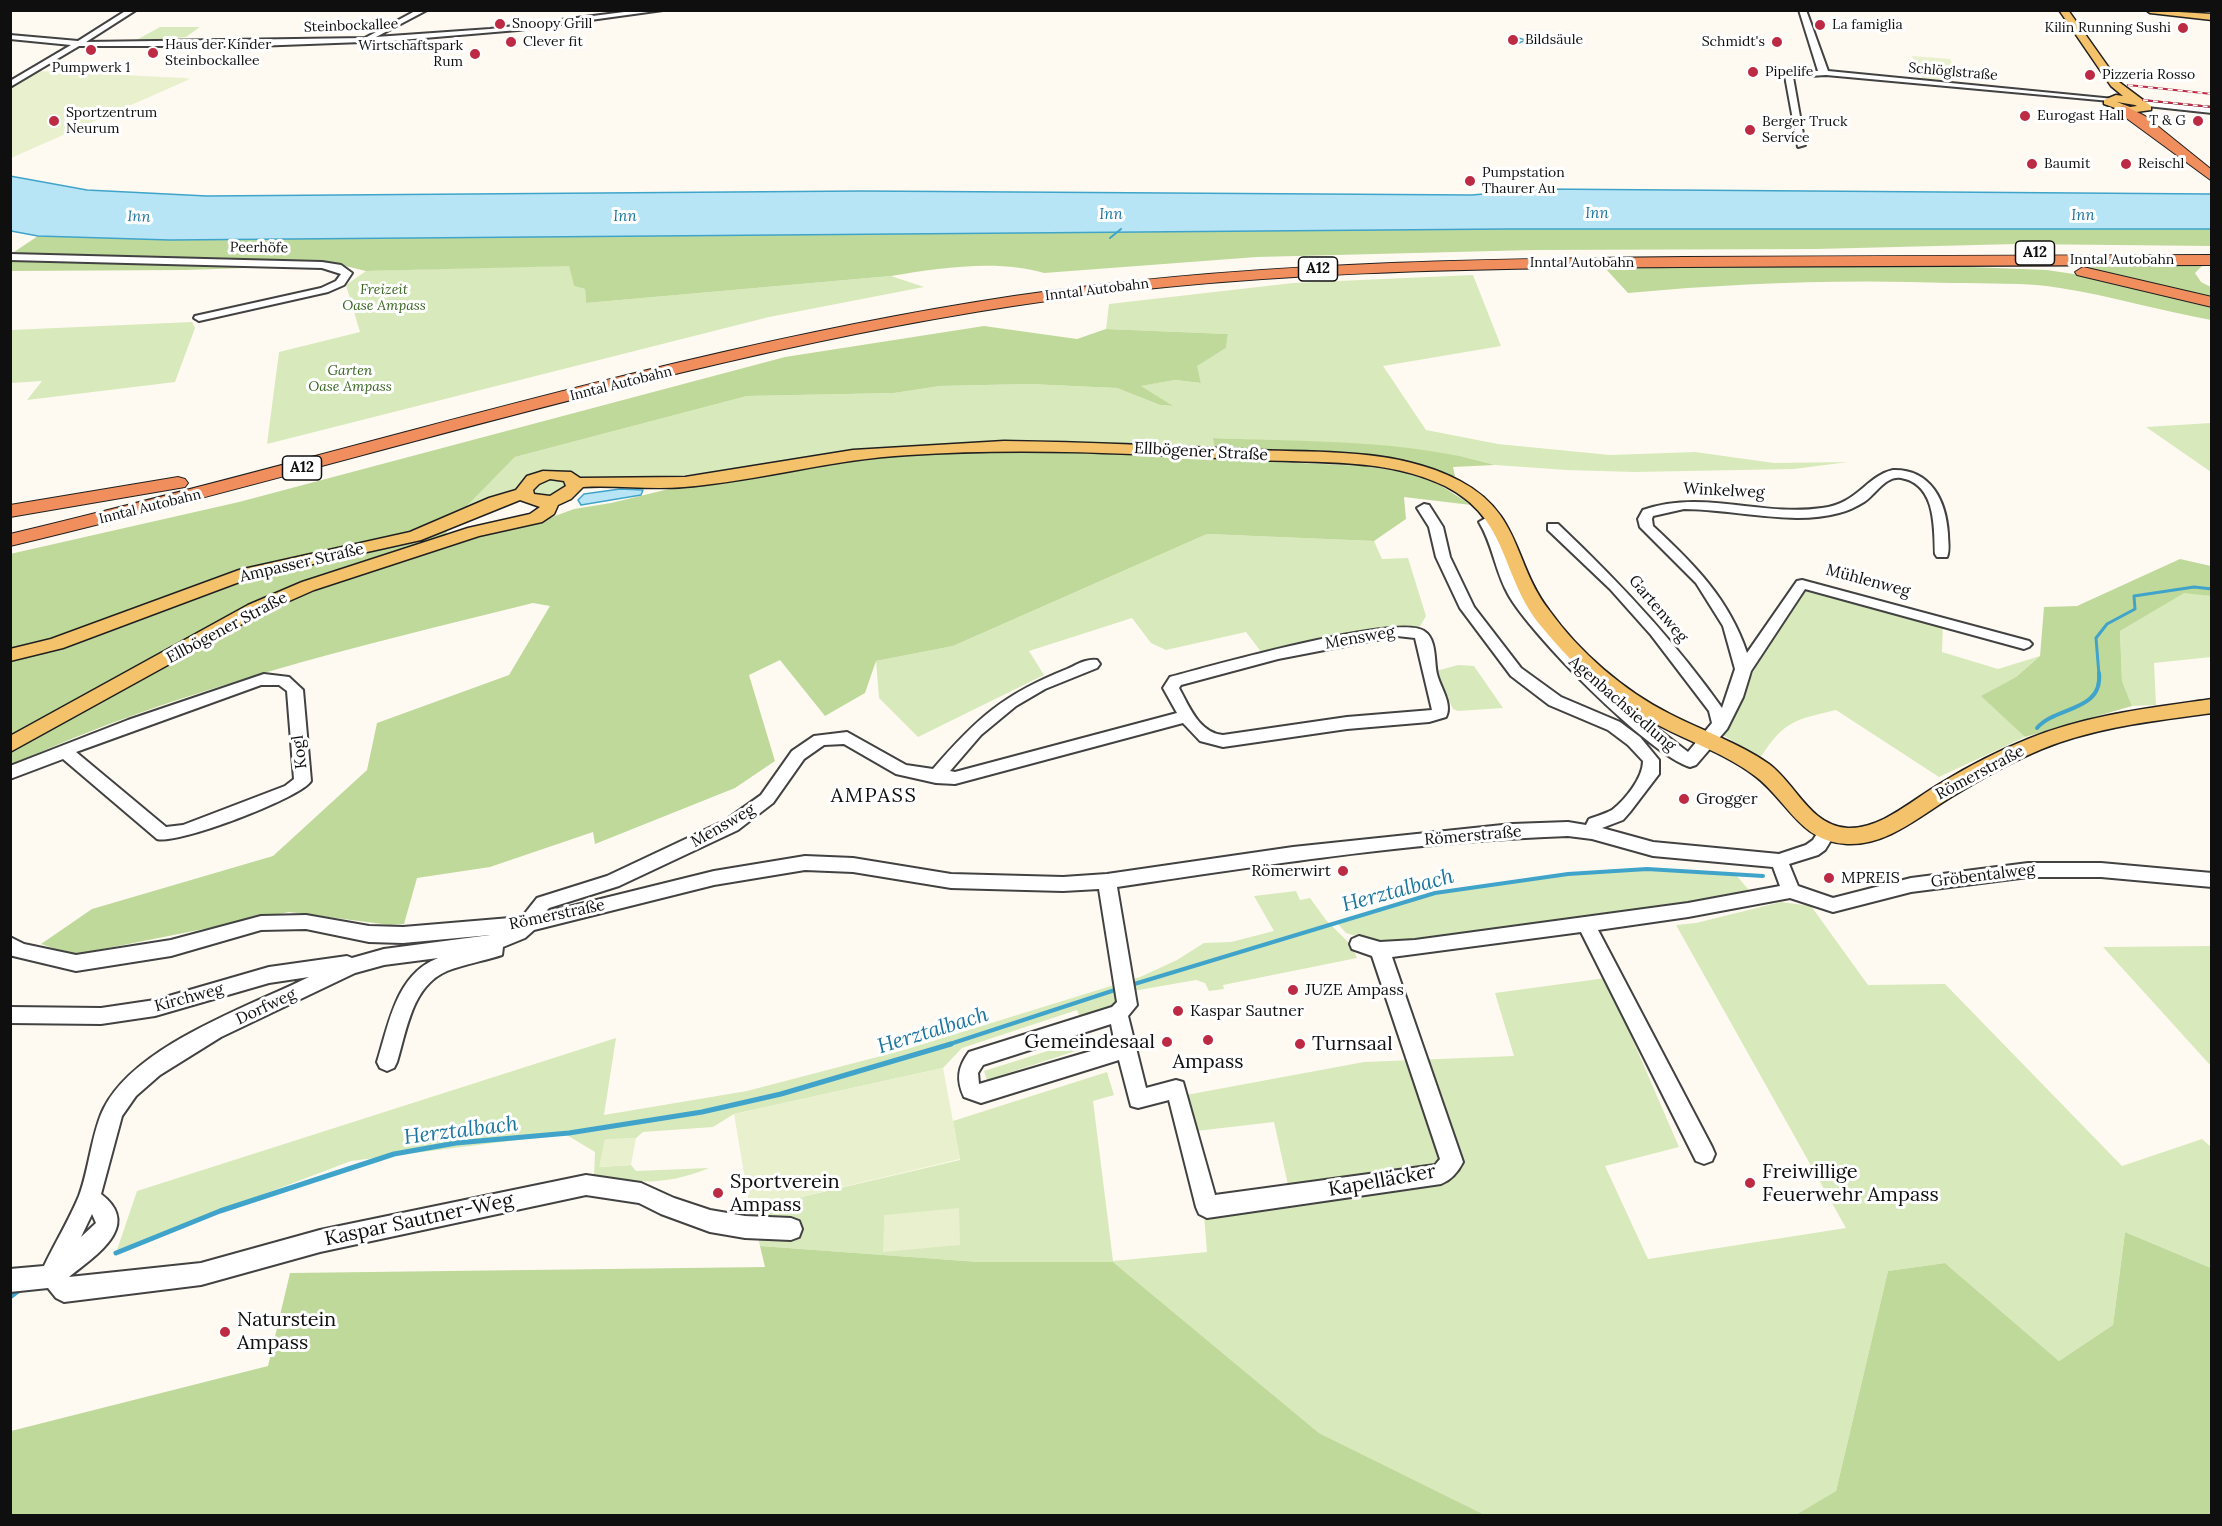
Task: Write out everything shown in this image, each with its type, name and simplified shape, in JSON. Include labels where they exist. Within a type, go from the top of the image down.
[{"type":"highway","points":[[2116,100],[2141,108],[2210,176]]},
{"type":"highway","points":[[1858,254],[1918,249],[2211,245]]},
{"type":"highway","name":"Inntal Autobahn","points":[[10,526],[211,479],[724,349],[866,318],[1143,276],[1317,262],[1582,255],[2211,253]]},
{"type":"highway","name":"Inntal Autobahn","points":[[1013,297],[1181,279],[1371,267],[1545,263],[2211,260]]},
{"type":"highway","points":[[1991,261],[2097,274],[2211,302]]},
{"type":"highway","name":"Inntal Autobahn","points":[[10,540],[208,493],[668,372],[981,302]]},
{"type":"highway","points":[[10,512],[187,481],[211,479]]},
{"type":"main road","points":[[2063,10],[2116,100],[2141,108]]},
{"type":"main road","points":[[2150,10],[2211,16]]},
{"type":"main road","name":"Ellbögener Straße","points":[[524,493],[533,480],[549,474],[566,475],[575,483],[683,482],[853,455],[985,446],[1216,452],[1359,460],[1404,467],[1448,482],[1482,505],[1505,535],[1527,593],[1565,640],[1604,679],[1633,702],[1714,733]]},
{"type":"main road","name":"Ellbögener Straße","points":[[10,745],[255,609],[308,586],[474,532],[536,518],[550,507],[550,501],[570,493],[575,483]]},
{"type":"main road","points":[[524,493],[534,501],[550,501]]},
{"type":"main road","name":"Ampasser Straße","points":[[10,655],[56,644],[254,572],[415,536],[495,502],[524,493]]},
{"type":"main road","name":"Römerstraße","points":[[1714,733],[1761,769],[1807,820],[1827,832],[1853,837],[1882,830],[1995,761],[2064,733],[2149,715],[2207,710]]},
{"type":"street","points":[[10,85],[133,10]]},
{"type":"street","points":[[366,39],[424,10]]},
{"type":"street","name":"Steinbockallee","points":[[10,37],[137,46],[366,39],[498,31],[660,10]]},
{"type":"street","points":[[1802,10],[1822,70],[1826,73]]},
{"type":"street","name":"Schlöglstraße","points":[[1801,146],[1789,76],[1797,73],[1826,73],[2116,100]]},
{"type":"street","points":[[2141,108],[2175,107],[2211,111]]},
{"type":"street","name":"Peerhöfe","points":[[10,257],[322,265],[337,267],[347,273],[340,283],[324,290],[200,318]]},
{"type":"street","name":"Winkelweg","points":[[1744,669],[1730,626],[1709,589],[1682,558],[1647,527],[1646,515],[1656,510],[1683,506],[1798,513],[1822,512],[1861,499],[1880,479],[1893,473],[1906,475],[1934,494],[1940,508],[1942,554]]},
{"type":"street","name":"Agenbachsiedlung","points":[[1424,508],[1436,527],[1443,557],[1467,608],[1512,667],[1529,684],[1555,701],[1583,715],[1603,719],[1619,729],[1634,741],[1651,760],[1652,770],[1649,778],[1617,815],[1595,824],[1592,832]]},
{"type":"street","name":"Agenbachsiedlung","points":[[1486,522],[1494,533],[1515,594],[1527,613],[1586,676],[1645,728],[1690,761],[1714,733]]},
{"type":"street","name":"Gartenweg","points":[[1553,527],[1616,586],[1656,632],[1716,710],[1714,733]]},
{"type":"street","name":"Mühlenweg","points":[[1744,669],[1802,584],[2024,644]]},
{"type":"street","name":"Mensweg","points":[[1397,631],[1412,631],[1421,635],[1429,656],[1430,679],[1441,701],[1440,713],[1429,716],[1347,723],[1223,741],[1208,740],[1201,736],[1187,716],[1171,688],[1175,681],[1278,654],[1397,631]]},
{"type":"street","points":[[936,777],[979,726],[999,710],[1023,694],[1092,664]]},
{"type":"street","points":[[1714,733],[1733,703],[1744,669]]},
{"type":"street","name":"Kogl","points":[[10,773],[59,752],[218,694],[259,680],[277,679],[288,682],[295,690],[303,781],[297,788],[185,831],[163,834],[68,754],[59,752]]},
{"type":"street","name":"Mensweg","points":[[524,928],[543,903],[613,881],[732,825],[767,799],[798,754],[820,740],[847,738],[898,769],[936,777],[964,777],[1187,716]]},
{"type":"street","name":"Römerstraße","points":[[10,945],[20,951],[76,963],[171,948],[261,923],[306,922],[369,934],[403,935],[524,928],[714,878],[805,863],[853,865],[981,883],[1107,881],[1293,854],[1512,831],[1568,829],[1592,832],[1653,849],[1779,861],[1812,850],[1827,832]]},
{"type":"street","points":[[1359,944],[1380,950],[1415,948],[1688,910],[1791,891],[1779,861]]},
{"type":"street","name":"Gröbentalweg","points":[[1791,891],[1808,899],[1833,905],[1911,885],[2039,869],[2133,872],[2211,880]]},
{"type":"street","points":[[1107,881],[1127,1005],[1118,1013],[976,1058],[970,1065],[967,1079],[971,1090],[981,1094],[1126,1050],[1118,1013]]},
{"type":"street","points":[[1586,925],[1704,1154]]},
{"type":"street","points":[[387,1062],[409,996],[417,982],[439,966],[510,944],[524,928]]},
{"type":"street","name":"Dorfweg","points":[[10,1281],[52,1275],[96,1241],[107,1227],[108,1216],[103,1208],[89,1198],[107,1135],[106,1124],[125,1094],[138,1080],[206,1034],[366,961],[496,941],[524,928]]},
{"type":"street","name":"Kapelläcker","points":[[1126,1050],[1138,1099],[1176,1089],[1207,1207],[1441,1174],[1452,1162],[1380,950]]},
{"type":"street","name":"Kirchweg","points":[[10,1015],[101,1016],[155,1008],[269,975],[366,961]]},
{"type":"street","name":"Kaspar Sautner-Weg","points":[[52,1275],[64,1290],[201,1274],[320,1241],[586,1185],[641,1193],[669,1207],[710,1221],[745,1227],[790,1229]]},
{"type":"green space","points":[[160,27],[200,27],[186,37],[131,43]]},
{"type":"green space","points":[[1912,56],[1950,59],[1956,71],[1937,70],[1944,82],[1923,80]]},
{"type":"green space","name":"Sportzentrum Neurum","points":[[38,71],[190,79],[11,158],[11,88]]},
{"type":"green space","points":[[1505,229],[2212,229],[2211,246],[2017,244],[1816,249],[1534,250],[1257,257],[1044,273],[1008,266],[968,266],[891,276],[586,303],[585,289],[574,286],[569,266],[366,271],[329,262],[11,254],[38,236],[170,240]]},
{"type":"green space","points":[[11,259],[307,266],[185,270],[11,271]]},
{"type":"green space","name":"Garten Oase Ampass","points":[[569,265],[574,286],[585,289],[586,303],[891,276],[924,287],[769,317],[267,444],[279,352],[360,332],[346,285],[366,271]]},
{"type":"green space","points":[[2203,265],[2195,273],[2201,282],[2211,287],[2211,300],[2075,266]]},
{"type":"green space","points":[[1604,267],[1971,267],[2047,270],[2107,279],[2211,305],[2211,320],[2079,291],[2019,284],[1830,282],[1749,284],[1628,293]]},
{"type":"green space","points":[[1473,275],[1501,346],[1383,366],[1426,430],[1498,444],[1610,455],[1695,452],[1774,463],[1848,462],[1794,469],[1634,472],[1567,470],[1495,465],[1473,459],[1380,446],[1214,438],[1216,452],[1068,447],[853,455],[628,482],[595,481],[539,502],[526,485],[462,511],[515,457],[747,396],[894,393],[940,386],[1029,384],[1117,388],[1160,405],[1172,406],[1140,386],[1175,380],[1201,383],[1196,366],[1226,348],[1228,334],[1106,329],[1109,304],[1293,283]]},
{"type":"green space","points":[[192,322],[195,328],[175,382],[27,400],[42,381],[11,383],[11,330]]},
{"type":"green space","points":[[984,326],[1077,339],[1106,329],[1228,334],[1226,348],[1197,366],[1201,383],[1175,380],[1141,386],[1173,406],[1160,405],[1117,388],[1029,384],[940,386],[894,393],[747,396],[515,457],[462,511],[444,536],[536,523],[574,509],[611,503],[673,488],[849,460],[981,451],[1066,452],[1365,466],[1402,472],[1437,483],[1471,505],[1404,497],[1406,519],[1374,541],[1207,534],[953,646],[876,661],[865,693],[825,716],[780,660],[749,675],[775,761],[735,788],[595,844],[593,832],[490,867],[417,878],[404,924],[390,925],[289,912],[73,955],[41,944],[92,909],[273,856],[367,770],[377,723],[509,675],[550,606],[533,603],[268,672],[138,714],[11,765],[10,554],[239,502],[785,357]]},
{"type":"green space","points":[[2211,423],[2211,472],[2146,427]]},
{"type":"green space","points":[[1213,438],[1391,446],[1427,450],[1495,465],[1453,467],[1455,476],[1452,477],[1410,465],[1215,449]]},
{"type":"green space","points":[[1207,534],[1374,541],[1382,559],[1408,558],[1426,616],[1419,628],[1381,630],[1262,653],[1246,632],[1166,650],[1151,643],[1132,618],[1029,651],[1044,675],[918,737],[879,698],[876,661],[953,646]]},
{"type":"green space","points":[[2180,559],[2211,566],[2211,596],[2184,593],[2120,631],[2122,681],[2132,706],[2025,737],[1981,696],[2016,677],[2040,656],[2044,607],[2077,606]]},
{"type":"green space","points":[[1795,585],[1825,586],[1943,620],[1942,652],[1998,669],[2040,656],[2016,677],[1982,696],[2025,737],[1939,777],[1836,710],[1791,724],[1776,736],[1760,758],[1723,735]]},
{"type":"green space","points":[[2184,592],[2211,596],[2211,657],[2154,663],[2156,705],[2132,706],[2122,681],[2120,631]]},
{"type":"green space","points":[[1458,665],[1474,666],[1503,708],[1458,711],[1453,709],[1436,671]]},
{"type":"green space","points":[[1647,869],[1736,875],[1749,890],[1674,907],[1499,932],[1382,944],[1346,933],[1338,924],[1435,893],[1568,874]]},
{"type":"green space","points":[[1296,891],[1300,900],[1310,898],[1326,920],[1352,946],[1357,958],[1223,985],[1224,989],[1209,991],[1205,983],[1196,980],[1127,992],[1118,1007],[1080,1018],[1077,1010],[962,1048],[943,1068],[734,1114],[713,1127],[643,1132],[636,1138],[605,1140],[600,1167],[631,1165],[636,1171],[709,1168],[694,1174],[652,1181],[624,1181],[594,1176],[595,1152],[565,1134],[351,1161],[117,1250],[137,1191],[616,1038],[604,1115],[747,1091],[904,1050],[1140,977],[1177,960],[1204,943],[1231,942],[1274,931],[1254,896]]},
{"type":"green space","points":[[1781,902],[1811,906],[1868,985],[1945,984],[2122,1166],[2202,1139],[2212,1148],[2211,1268],[2125,1232],[2113,1325],[2059,1361],[1945,1263],[1888,1271],[1836,1491],[1796,1516],[1485,1515],[1319,1433],[1113,1262],[979,1262],[760,1246],[750,1209],[960,1160],[953,1121],[1107,1072],[1114,1095],[1093,1101],[1113,1261],[1207,1252],[1204,1215],[1292,1203],[1274,1122],[1196,1131],[1186,1095],[1364,1062],[1514,1056],[1495,993],[1606,978],[1679,1147],[1605,1166],[1648,1259],[1846,1228],[1676,925],[1696,923]]},
{"type":"green space","points":[[2212,946],[2211,1066],[2103,947]]},
{"type":"green space","points":[[1092,1037],[1094,1045],[987,1080],[984,1071]]},
{"type":"green space","points":[[943,1068],[960,1159],[750,1209],[734,1114]]},
{"type":"green space","points":[[636,1138],[631,1165],[599,1167],[605,1139]]},
{"type":"green space","points":[[959,1208],[960,1245],[883,1252],[884,1215]]},
{"type":"green space","points":[[2125,1232],[2211,1268],[2211,1515],[1796,1515],[1836,1491],[1888,1271],[1945,1263],[2059,1361],[2113,1325]]},
{"type":"green space","points":[[760,1246],[979,1262],[1113,1262],[1319,1433],[1485,1515],[11,1515],[11,1431],[268,1366],[290,1273],[765,1267]]},
{"type":"water","name":"Inn","points":[[10,176],[87,190],[207,196],[862,191],[1472,195],[1539,189],[2211,194],[2212,229],[1505,229],[170,240],[38,236],[11,231]]},
{"type":"water","points":[[620,489],[643,490],[641,495],[581,505],[578,500],[584,494]]},
{"type":"waterway","points":[[1511,36],[1526,40],[1514,45]]},
{"type":"waterway","name":"Inn","points":[[1110,238],[1121,229]]},
{"type":"waterway","name":"Herztalbach","points":[[2099,674],[2096,638],[2107,624],[2135,609],[2134,596],[2194,587],[2212,589]]},
{"type":"waterway","name":"Herztalbach","points":[[2037,728],[2045,721],[2086,702],[2094,695],[2098,686],[2099,674]]},
{"type":"waterway","name":"Herztalbach","points":[[1131,985],[1435,893],[1568,874],[1647,869],[1763,876]]},
{"type":"waterway","name":"Herztalbach","points":[[947,1045],[1118,989]]},
{"type":"waterway","name":"Herztalbach","points":[[116,1253],[220,1211],[394,1154],[456,1143],[569,1133],[702,1112],[781,1094],[951,1044]]},
{"type":"waterway","name":"Herztalbach","points":[[10,1297],[18,1291]]},
{"type":"railway","points":[[2128,85],[2212,94]]},
{"type":"railway","points":[[2143,100],[2212,107]]},
{"type":"place","name":"Snoopy Grill","points":[[500,24]]},
{"type":"place","name":"La famiglia","points":[[1820,25]]},
{"type":"place","name":"Kilin Running Sushi","points":[[2183,28]]},
{"type":"place","name":"Bildsäule","points":[[1513,40]]},
{"type":"place","name":"Clever fit","points":[[511,42]]},
{"type":"place","name":"Schmidt's","points":[[1777,42]]},
{"type":"place","name":"Pumpwerk 1","points":[[91,50]]},
{"type":"place","name":"Haus der Kinder Steinbockallee","points":[[153,53]]},
{"type":"place","name":"Wirtschaftspark Rum","points":[[475,54]]},
{"type":"place","name":"Pipelife","points":[[1753,72]]},
{"type":"place","name":"Pizzeria Rosso","points":[[2090,75]]},
{"type":"place","name":"Eurogast Hall","points":[[2025,116]]},
{"type":"place","name":"Sportzentrum Neurum","points":[[54,121]]},
{"type":"place","name":"T & G","points":[[2198,121]]},
{"type":"place","name":"Berger Truck Service","points":[[1750,130]]},
{"type":"place","name":"Baumit","points":[[2032,164]]},
{"type":"place","name":"Reischl","points":[[2126,164]]},
{"type":"place","name":"Pumpstation Thaurer Au","points":[[1470,181]]},
{"type":"place","name":"Grogger","points":[[1684,799]]},
{"type":"place","name":"Römerwirt","points":[[1343,871]]},
{"type":"place","name":"MPREIS","points":[[1829,878]]},
{"type":"place","name":"JUZE Ampass","points":[[1293,990]]},
{"type":"place","name":"Kaspar Sautner","points":[[1178,1011]]},
{"type":"place","name":"Ampass","points":[[1208,1040]]},
{"type":"place","name":"Gemeindesaal","points":[[1167,1042]]},
{"type":"place","name":"Turnsaal","points":[[1300,1044]]},
{"type":"place","name":"Freiwillige Feuerwehr Ampass","points":[[1750,1183]]},
{"type":"place","name":"Sportverein Ampass","points":[[718,1193]]},
{"type":"place","name":"Naturstein Ampass","points":[[225,1332]]},
{"type":"district","name":"AMPASS","points":[[874,796]]},
{"type":"park label","name":"Freizeit Oase Ampass","points":[[384,298]]}]
